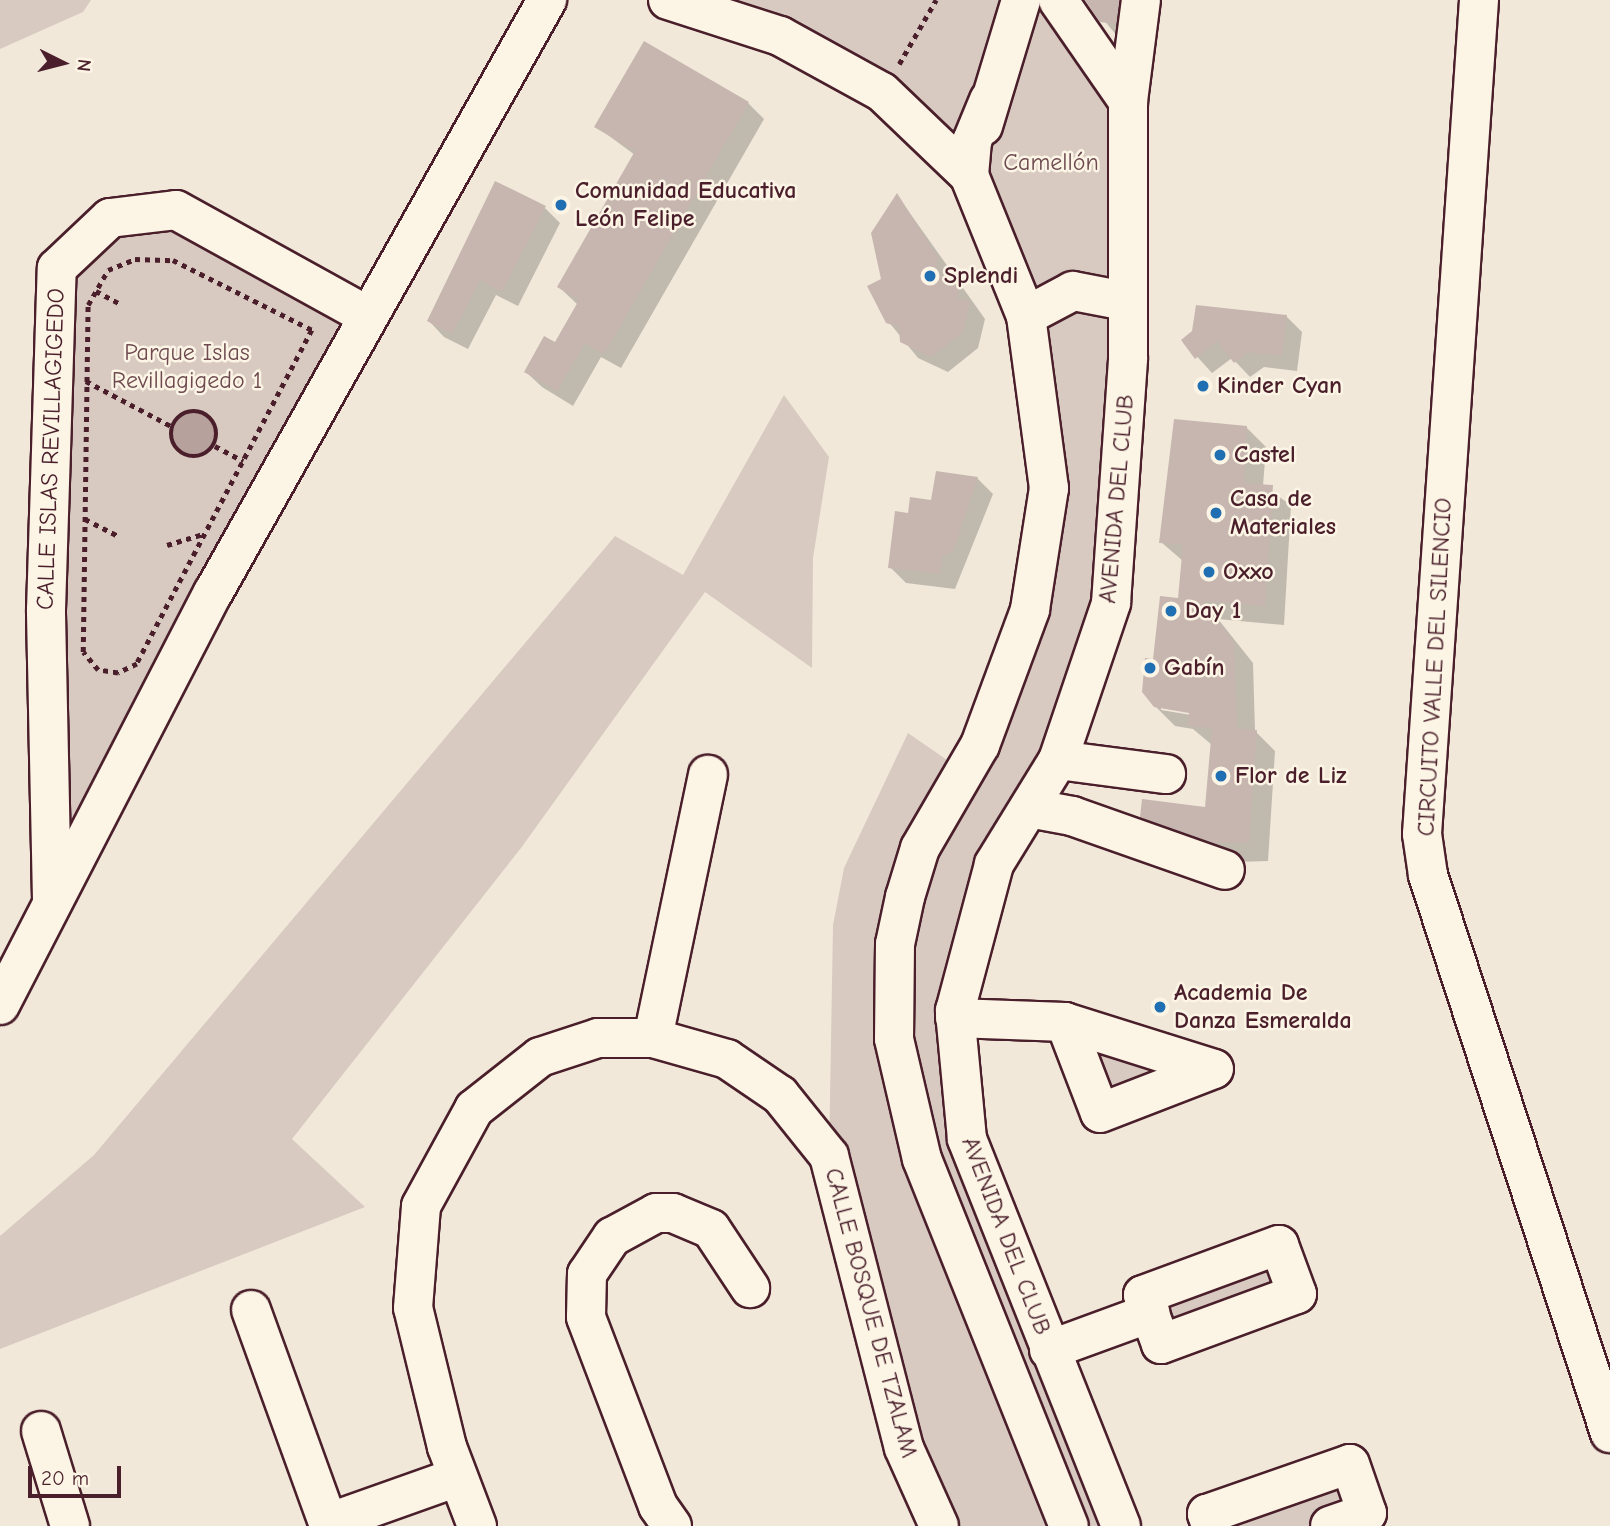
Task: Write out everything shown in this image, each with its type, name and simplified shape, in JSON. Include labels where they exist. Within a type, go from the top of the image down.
[{"type":"street","name":"CALLE ISLAS REVILLAGIGEDO","points":[[0,1005],[213,593],[547,0]]},
{"type":"street","name":"AVENIDA DEL CLUB","points":[[668,0],[780,36],[882,92],[930,134],[953,149],[969,175],[1026,316],[1049,488],[1036,589],[980,745],[920,848],[895,944],[894,1039],[922,1159],[1069,1526]]},
{"type":"street","points":[[969,175],[989,100],[1021,0]]},
{"type":"street","points":[[1058,0],[1088,35],[1120,63]]},
{"type":"street","name":"CIRCUITO VALLE DEL SILENCIO","points":[[1479,0],[1422,834],[1429,875],[1610,1433]]},
{"type":"street","name":"AVENIDA DEL CLUB","points":[[1121,1526],[967,1139],[955,1018],[994,864],[1058,760],[1111,603],[1125,415],[1128,101],[1140,9]]},
{"type":"street","points":[[1128,101],[1120,63],[1140,9]]},
{"type":"street","points":[[1088,35],[1128,101]]},
{"type":"street","name":"CALLE ISLAS REVILLAGIGEDO","points":[[52,906],[46,610],[57,268],[110,218],[176,210],[368,316]]},
{"type":"street","points":[[1026,316],[1073,291],[1125,301]]},
{"type":"street","points":[[1058,760],[1166,774]]},
{"type":"street","points":[[653,1038],[708,775]]},
{"type":"street","points":[[1029,808],[1072,816],[1225,870]]},
{"type":"street","points":[[955,1018],[1065,1022]]},
{"type":"street","name":"CALLE BOSQUE DE TZALAM","points":[[477,1526],[457,1477],[412,1308],[421,1206],[474,1109],[540,1057],[597,1038],[653,1038],[727,1059],[769,1088],[829,1156],[856,1244],[900,1436],[931,1523]]},
{"type":"street","points":[[922,1159],[967,1139]]},
{"type":"street","points":[[672,1526],[658,1506],[586,1317],[587,1274],[612,1237],[656,1213],[673,1213],[711,1228],[750,1288]]},
{"type":"street","points":[[251,1310],[328,1524],[457,1477]]},
{"type":"street","points":[[1049,1350],[1150,1313]]},
{"type":"street","points":[[41,1431],[70,1526]]},
{"type":"street","points":[[1211,1526],[1207,1514],[1350,1464],[1367,1513],[1330,1526]]},
{"type":"path","points":[[882,92],[936,0]]},
{"type":"path","points":[[135,259],[173,260],[312,330],[137,664],[118,673],[98,670],[83,652],[88,305],[96,291],[108,270],[135,259]]},
{"type":"path","points":[[96,291],[120,304]]},
{"type":"path","points":[[87,381],[172,426]]},
{"type":"path","points":[[172,426],[193,410],[209,416],[217,425],[215,446]]},
{"type":"path","points":[[172,426],[175,450],[190,457],[215,446]]},
{"type":"path","points":[[215,446],[243,461]]},
{"type":"path","points":[[85,519],[119,537]]},
{"type":"path","points":[[167,545],[205,533]]},
{"type":"green space","points":[[0,0],[91,0],[83,12],[0,49]]},
{"type":"green space","name":"Camellón","points":[[669,0],[1019,0],[970,141],[929,132]]},
{"type":"green space","name":"Camellón","points":[[1023,0],[1053,0],[1107,67],[1125,299],[1026,312],[979,142]]},
{"type":"green space","name":"Parque Islas Revillagigedo 1","points":[[176,210],[368,316],[52,906],[57,268],[110,218]]},
{"type":"green space","points":[[1125,301],[1111,603],[994,864],[956,1076],[1121,1526],[919,1526],[829,1156],[833,925],[844,868],[908,733],[963,771],[1036,589],[1027,316]]},
{"type":"green space","points":[[784,395],[829,457],[813,558],[812,668],[705,592],[521,848],[292,1139],[365,1207],[0,1349],[0,1236],[94,1155],[615,536],[683,575]]},
{"type":"green space","points":[[1065,1022],[1214,1069],[1100,1113]]},
{"type":"green space","points":[[1279,1245],[1297,1294],[1161,1343],[1143,1295]]},
{"type":"green space","points":[[1350,1464],[1367,1513],[1330,1526],[1211,1526]]},
{"type":"shaded area","points":[[194,411],[210,418],[217,434],[210,450],[194,457],[178,450],[171,434],[178,418]]},
{"type":"building","points":[[1085,0],[1119,0],[1116,24],[1100,22]]},
{"type":"building","points":[[644,41],[749,102],[604,354],[585,343],[557,391],[524,372],[544,336],[555,342],[579,300],[557,287],[635,151],[594,127]]},
{"type":"building","points":[[495,181],[546,206],[502,292],[480,280],[452,334],[427,321]]},
{"type":"building","points":[[897,193],[938,258],[934,275],[961,281],[957,298],[970,301],[963,332],[931,357],[900,342],[899,327],[886,323],[867,286],[881,279],[871,233]]},
{"type":"building","points":[[1196,305],[1287,315],[1282,356],[1248,352],[1234,363],[1217,341],[1195,359],[1181,340],[1192,331]]},
{"type":"building","points":[[1174,419],[1247,426],[1244,483],[1273,485],[1265,606],[1202,601],[1234,642],[1237,729],[1257,730],[1249,843],[1215,843],[1140,817],[1142,799],[1205,807],[1212,728],[1188,726],[1189,713],[1154,707],[1142,692],[1145,658],[1153,659],[1160,596],[1178,598],[1183,544],[1159,543]]},
{"type":"building","points":[[936,471],[978,477],[953,552],[943,555],[940,574],[888,568],[895,511],[908,513],[910,497],[931,500]]},
{"type":"place","name":"Comunidad Educativa León Felipe","points":[[561,205]]},
{"type":"place","name":"Splendi","points":[[930,276]]},
{"type":"place","name":"Kinder Cyan","points":[[1203,386]]},
{"type":"place","name":"Castel","points":[[1220,455]]},
{"type":"place","name":"Casa de Materiales","points":[[1216,513]]},
{"type":"place","name":"Oxxo","points":[[1209,572]]},
{"type":"place","name":"Day 1","points":[[1171,611]]},
{"type":"place","name":"Gabín","points":[[1150,668]]},
{"type":"place","name":"Flor de Liz","points":[[1221,776]]},
{"type":"place","name":"Academia De Danza Esmeralda","points":[[1160,1007]]}]
